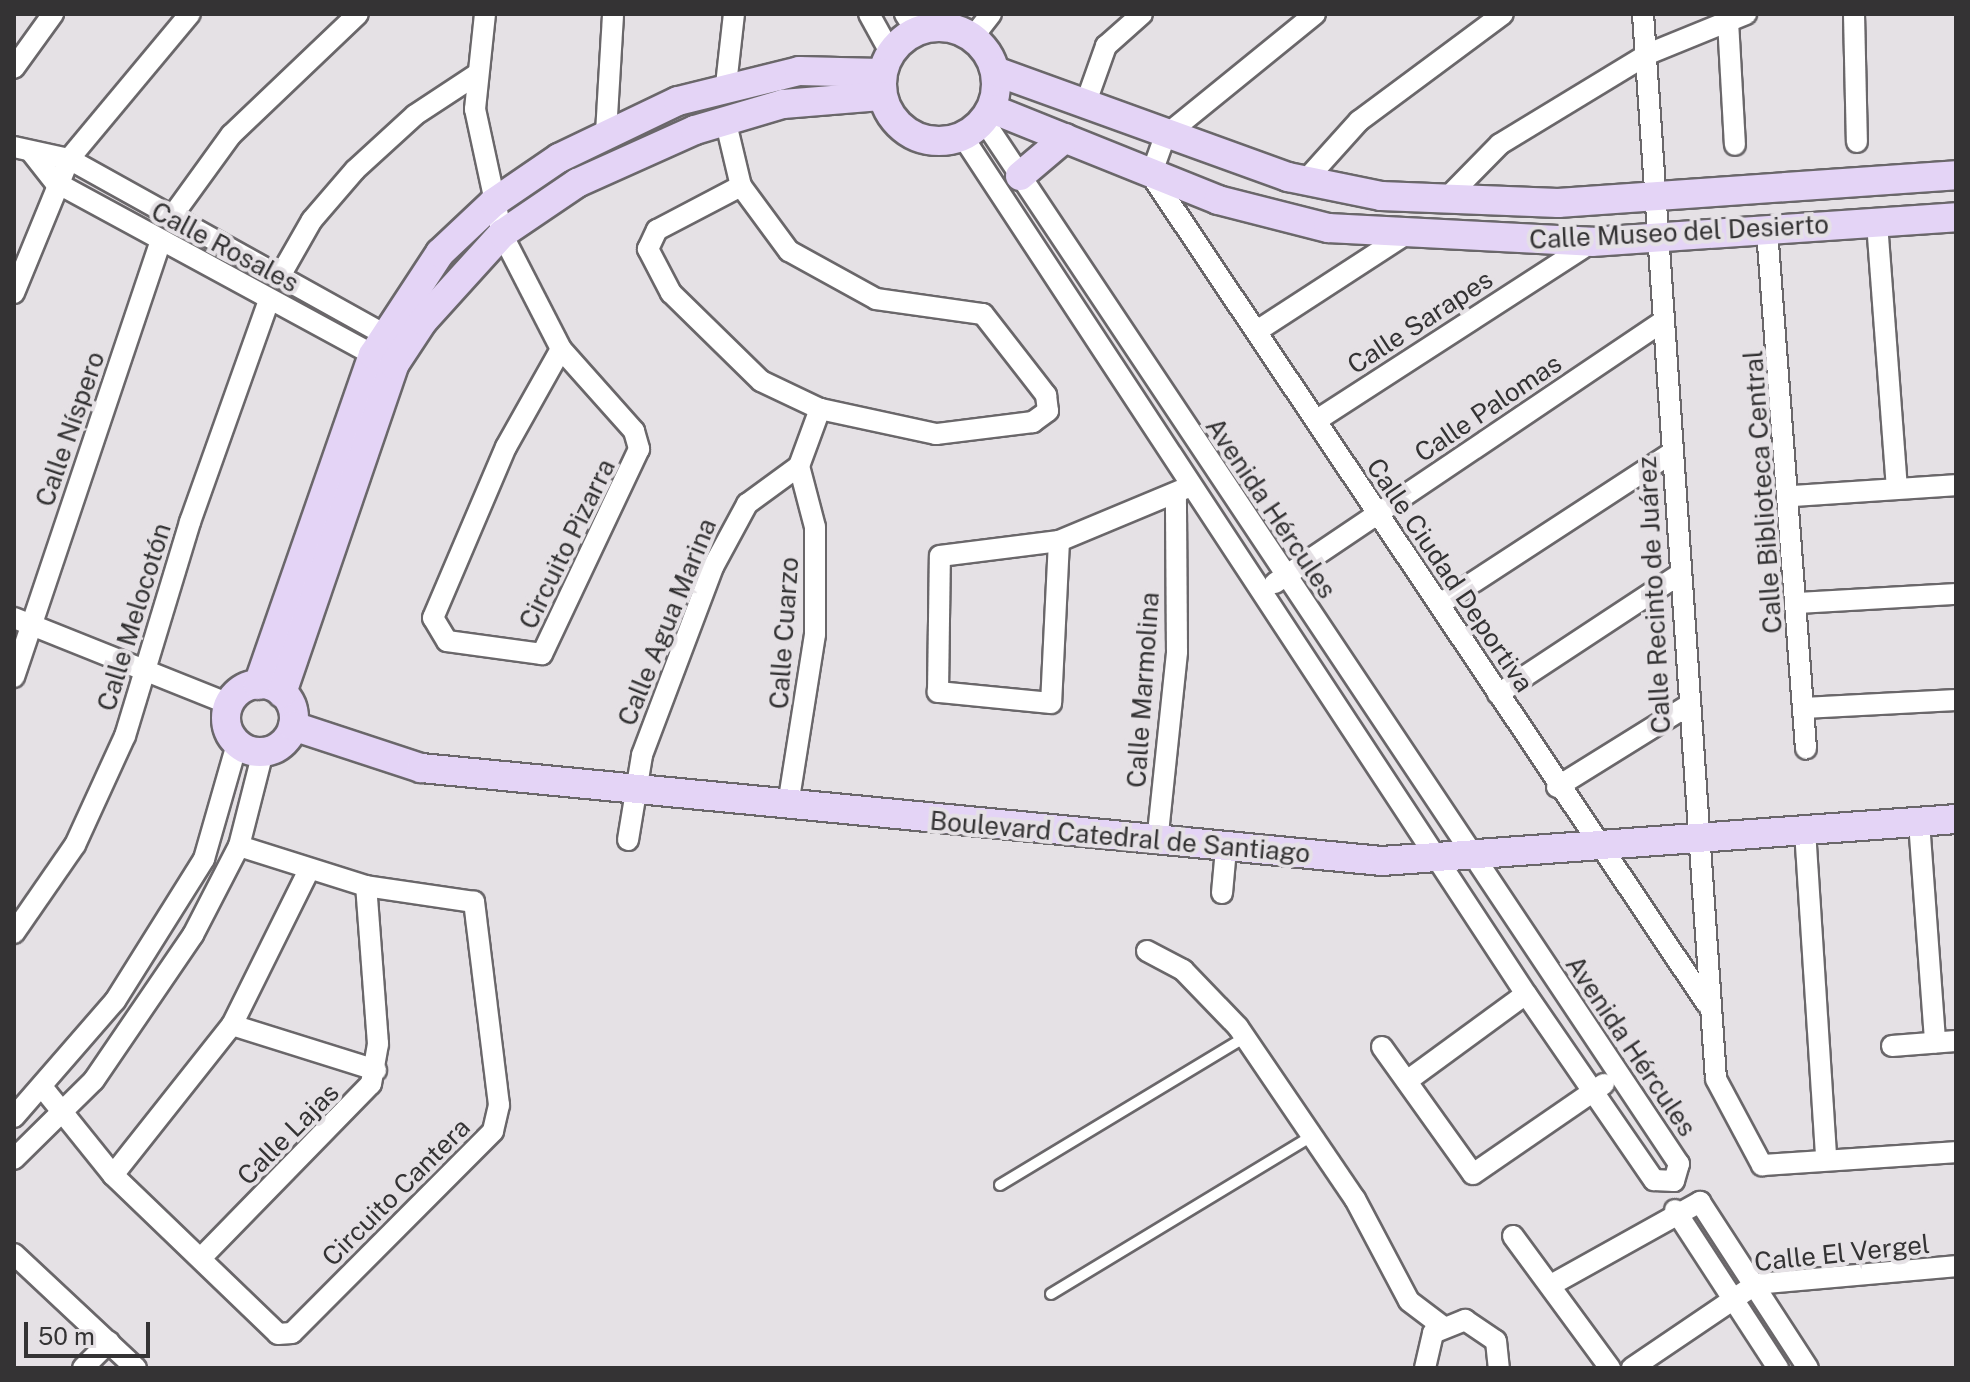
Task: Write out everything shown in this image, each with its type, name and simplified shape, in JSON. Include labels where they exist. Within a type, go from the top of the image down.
[{"type":"street","points":[[14,68],[53,14]]},
{"type":"street","points":[[14,293],[55,182],[69,159],[190,14]]},
{"type":"street","points":[[173,215],[231,135],[358,14]]},
{"type":"street","name":"Circuito Pizarra","points":[[485,14],[476,75],[478,139],[502,234],[561,349],[634,431],[637,458],[542,654],[447,641],[433,618],[506,447],[561,349]]},
{"type":"street","points":[[606,133],[613,14]]},
{"type":"street","points":[[726,85],[734,14]]},
{"type":"street","points":[[23,622],[144,674],[229,704],[270,689],[394,365],[423,321],[502,234],[577,183],[725,119],[799,101],[884,73],[910,22],[945,27],[973,37],[995,71],[979,122],[938,142],[913,136],[892,120],[884,73],[869,14]]},
{"type":"street","points":[[973,37],[991,14]]},
{"type":"street","points":[[1085,105],[1106,46],[1142,14]]},
{"type":"street","points":[[1151,175],[1165,136],[1315,14]]},
{"type":"street","points":[[1305,181],[1359,121],[1503,14]]},
{"type":"street","name":"Calle Recinto de Juárez","points":[[1643,14],[1658,195],[1695,839],[1707,1004],[1716,1079],[1757,1163],[1826,1159]]},
{"type":"street","points":[[1854,14],[1857,142]]},
{"type":"street","points":[[1445,200],[1500,144],[1648,54],[1737,17],[1735,145]]},
{"type":"street","points":[[229,704],[227,726],[250,748],[282,745],[293,726],[270,689],[378,344],[429,264],[493,203],[606,133],[726,85],[809,70],[884,73]]},
{"type":"street","name":"Calle Museo del Desierto","points":[[995,71],[1165,136],[1305,181],[1445,200],[1658,195],[1956,175]]},
{"type":"street","points":[[280,276],[312,220],[355,170],[415,115],[476,75]]},
{"type":"street","points":[[725,119],[741,186],[789,251],[836,283],[876,299],[990,318],[1048,403],[1033,422],[965,434],[903,430],[820,409],[761,381],[712,340],[649,258],[657,230],[741,186]]},
{"type":"street","name":"Calle Museo del Desierto","points":[[979,122],[1065,138],[1151,175],[1328,228],[1592,242],[1956,217]]},
{"type":"street","name":"Avenida Hércules","points":[[979,122],[1020,176],[1679,1164],[1674,1181],[1654,1180],[1526,994],[1440,856],[1262,592],[1182,490],[1030,241],[979,122]]},
{"type":"street","points":[[1020,176],[1065,138]]},
{"type":"street","points":[[23,150],[55,182]]},
{"type":"street","name":"Calle Rosales","points":[[23,150],[69,159],[173,215],[280,276],[378,344]]},
{"type":"street","name":"Calle Ciudad Deportiva","points":[[1151,175],[1440,604],[1594,844],[1707,1004]]},
{"type":"street","name":"Calle Rosales","points":[[55,182],[160,243],[269,300],[378,344]]},
{"type":"street","points":[[1877,223],[1897,488]]},
{"type":"street","name":"Calle Biblioteca Central","points":[[1767,230],[1792,496],[1806,749]]},
{"type":"street","points":[[1257,331],[1408,233]]},
{"type":"street","name":"Calle Sarapes","points":[[1317,420],[1592,242]]},
{"type":"street","name":"Calle Níspero","points":[[14,677],[23,622],[160,243]]},
{"type":"street","name":"Calle Melocotón","points":[[14,933],[103,791],[269,300]]},
{"type":"street","name":"Calle Palomas","points":[[1262,592],[1664,321]]},
{"type":"street","points":[[799,466],[820,409]]},
{"type":"street","points":[[1440,604],[1672,453]]},
{"type":"street","name":"Calle Agua Marina","points":[[628,840],[633,789],[651,727],[736,520],[759,492],[799,466]]},
{"type":"street","name":"Calle Cuarzo","points":[[788,805],[815,634],[815,527],[799,466]]},
{"type":"street","points":[[1792,496],[1956,485]]},
{"type":"street","points":[[1059,541],[1051,703],[938,692],[940,556],[1059,541],[1182,490]]},
{"type":"street","name":"Calle Marmolina","points":[[1157,843],[1178,638],[1182,490]]},
{"type":"street","points":[[1498,694],[1680,574]]},
{"type":"street","points":[[1799,603],[1956,594]]},
{"type":"street","points":[[1804,708],[1956,700]]},
{"type":"street","points":[[1557,787],[1687,706]]},
{"type":"street","name":"Boulevard Catedral de Santiago","points":[[293,726],[396,764],[1157,843],[1382,861],[1956,819]]},
{"type":"street","points":[[14,1159],[59,1117],[125,1040],[193,935],[239,846],[250,748]]},
{"type":"street","points":[[14,1117],[43,1088],[115,1001],[204,859],[250,748]]},
{"type":"street","points":[[1919,822],[1935,1042]]},
{"type":"street","points":[[1805,830],[1826,1159],[1956,1152]]},
{"type":"street","name":"Circuito Cantera","points":[[43,1088],[59,1117],[113,1175],[201,1258],[271,1331],[292,1333],[493,1131],[499,1105],[480,912],[464,898],[366,886],[239,846]]},
{"type":"street","points":[[1222,893],[1226,849]]},
{"type":"street","points":[[113,1175],[232,1025],[309,870]]},
{"type":"street","points":[[232,1025],[376,1070],[366,886]]},
{"type":"street","points":[[1147,951],[1183,970],[1245,1037],[1312,1136],[1409,1301],[1442,1326]]},
{"type":"street","points":[[1407,1081],[1526,994]]},
{"type":"street","points":[[1892,1046],[1956,1041]]},
{"type":"street","points":[[1382,1047],[1473,1174],[1618,1074]]},
{"type":"street","name":"Calle Lajas","points":[[201,1258],[364,1095],[376,1070]]},
{"type":"street","points":[[1551,1285],[1675,1210],[1697,1201],[1756,1284],[1808,1368]]},
{"type":"street","points":[[1675,1210],[1735,1295],[1778,1368]]},
{"type":"street","points":[[1513,1236],[1610,1368]]},
{"type":"street","points":[[15,1255],[136,1368]]},
{"type":"street","name":"Calle El Vergel","points":[[1632,1368],[1735,1295],[1756,1284],[1956,1266]]},
{"type":"street","points":[[1425,1368],[1427,1343],[1442,1326],[1465,1320],[1488,1331],[1499,1368]]},
{"type":"street","points":[[83,1368],[109,1342]]},
{"type":"lane","points":[[1000,1185],[1245,1037]]},
{"type":"lane","points":[[1051,1294],[1312,1136]]}]
